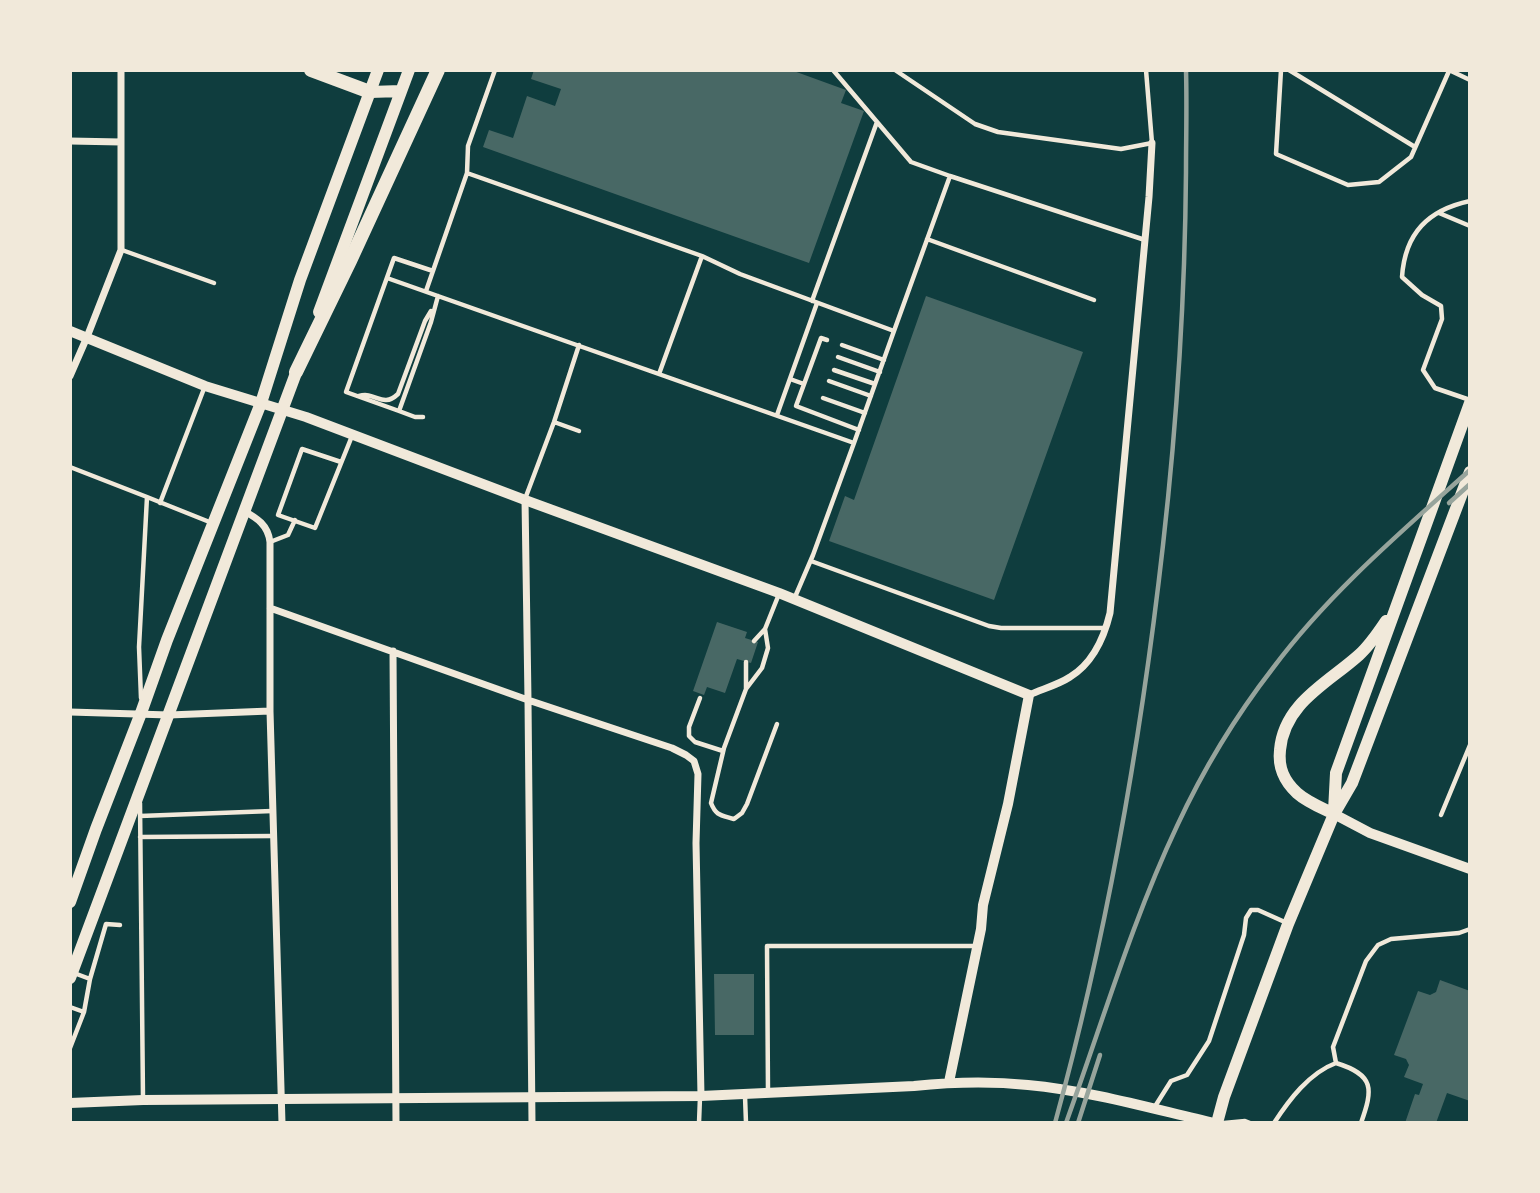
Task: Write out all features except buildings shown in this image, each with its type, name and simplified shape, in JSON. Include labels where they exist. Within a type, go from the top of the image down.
[{"type":"highway","points":[[311,70],[370,92]]},
{"type":"highway","points":[[296,372],[438,70]]},
{"type":"main road","points":[[70,902],[167,640],[261,403],[300,280],[378,70]]},
{"type":"main road","points":[[71,975],[409,70]]},
{"type":"main road","points":[[370,92],[401,91]]},
{"type":"main road","points":[[1334,814],[1336,773],[1470,401]]},
{"type":"main road","points":[[1216,1123],[1288,924],[1334,814],[1353,783],[1470,472]]},
{"type":"main road","points":[[1334,814],[1301,797],[1283,776],[1279,758],[1284,730],[1303,701],[1368,646],[1400,597]]},
{"type":"street","points":[[70,376],[121,250],[121,70]]},
{"type":"street","points":[[70,141],[121,142]]},
{"type":"street","points":[[70,331],[205,386],[306,417],[779,593],[1029,695],[1070,677],[1087,662],[1099,645],[1110,613],[1152,143]]},
{"type":"street","points":[[524,500],[532,1123]]},
{"type":"street","points":[[244,512],[265,526],[270,541],[270,711],[282,1123]]},
{"type":"street","points":[[270,608],[672,748],[694,761],[698,774],[696,843],[701,1096]]},
{"type":"street","points":[[393,651],[396,1123]]},
{"type":"street","points":[[949,1082],[978,946],[983,905],[1029,695]]},
{"type":"street","points":[[70,712],[169,715],[270,711]]},
{"type":"street","points":[[1334,814],[1370,832],[1470,869]]},
{"type":"street","points":[[70,1103],[143,1100],[701,1096],[949,1082],[1039,1086],[1122,1101],[1216,1123]]},
{"type":"lane","points":[[426,291],[467,173],[468,146],[495,70]]},
{"type":"lane","points":[[833,70],[911,162],[1145,240]]},
{"type":"lane","points":[[895,70],[975,124],[998,132],[1121,149],[1152,143],[1146,70]]},
{"type":"lane","points":[[1281,70],[1276,154],[1348,185],[1379,182],[1411,157],[1449,70],[1470,80]]},
{"type":"lane","points":[[1289,70],[1416,147]]},
{"type":"lane","points":[[777,415],[877,121]]},
{"type":"lane","points":[[467,173],[702,256],[740,274],[894,331]]},
{"type":"lane","points":[[794,599],[811,561],[950,176]]},
{"type":"lane","points":[[1470,201],[1455,204],[1417,229],[1403,260],[1402,277],[1422,295],[1441,306],[1442,319],[1423,370],[1435,388],[1470,401]]},
{"type":"lane","points":[[1438,213],[1470,226]]},
{"type":"lane","points":[[927,239],[1094,300]]},
{"type":"lane","points":[[121,250],[214,283]]},
{"type":"lane","points":[[659,374],[702,256]]},
{"type":"lane","points":[[423,417],[415,417],[346,392],[394,258],[433,271]]},
{"type":"lane","points":[[387,278],[854,443]]},
{"type":"lane","points":[[399,411],[438,296]]},
{"type":"lane","points":[[359,397],[366,394],[384,401],[398,394],[425,321],[434,306]]},
{"type":"lane","points":[[827,340],[821,338],[820,351],[796,407],[859,430]]},
{"type":"lane","points":[[524,500],[554,422],[579,345]]},
{"type":"lane","points":[[842,345],[884,360]]},
{"type":"lane","points":[[838,357],[880,372]]},
{"type":"lane","points":[[834,370],[875,384]]},
{"type":"lane","points":[[790,379],[805,388]]},
{"type":"lane","points":[[829,381],[871,396]]},
{"type":"lane","points":[[160,503],[205,386]]},
{"type":"lane","points":[[823,398],[865,413]]},
{"type":"lane","points":[[554,422],[579,431]]},
{"type":"lane","points":[[341,462],[302,449],[278,515],[315,528],[353,435]]},
{"type":"lane","points":[[70,467],[213,523]]},
{"type":"lane","points":[[141,713],[139,647],[147,497]]},
{"type":"lane","points":[[270,541],[288,536],[295,520]]},
{"type":"lane","points":[[811,561],[989,626],[1106,628]]},
{"type":"lane","points":[[754,641],[765,629],[779,593]]},
{"type":"lane","points":[[765,629],[768,648],[762,668],[746,689],[723,751],[711,803],[718,814],[734,818],[742,813],[777,724]]},
{"type":"lane","points":[[746,662],[746,689]]},
{"type":"lane","points":[[700,698],[689,727],[689,736],[695,742],[723,751]]},
{"type":"lane","points":[[1441,815],[1470,745]]},
{"type":"lane","points":[[140,787],[143,1100]]},
{"type":"lane","points":[[140,816],[273,811]]},
{"type":"lane","points":[[141,837],[274,836]]},
{"type":"lane","points":[[1153,1109],[1171,1081],[1187,1075],[1209,1041],[1244,935],[1246,918],[1251,910],[1258,910],[1288,924]]},
{"type":"lane","points":[[70,1048],[84,1012],[90,979],[106,925],[120,925]]},
{"type":"lane","points":[[1336,1063],[1333,1047],[1366,961],[1378,945],[1391,939],[1459,933],[1470,929]]},
{"type":"lane","points":[[87,932],[102,938]]},
{"type":"lane","points":[[768,1093],[767,946],[978,946]]},
{"type":"lane","points":[[71,975],[90,979]]},
{"type":"lane","points":[[70,1007],[84,1012]]},
{"type":"lane","points":[[1274,1123],[1290,1099],[1315,1076],[1336,1063],[1357,1071],[1369,1089],[1369,1099],[1361,1123]]},
{"type":"lane","points":[[745,1094],[746,1123]]},
{"type":"lane","points":[[699,1123],[701,1096]]},
{"type":"lane","points":[[1224,1123],[1250,1123]]},
{"type":"railway","points":[[1055,1123],[1106,908],[1133,764],[1154,618],[1168,498],[1179,359],[1184,266],[1186,70]]},
{"type":"railway","points":[[1066,1123],[1118,973],[1161,862],[1187,805],[1220,744],[1259,687],[1318,614],[1367,564],[1470,470]]},
{"type":"railway","points":[[1449,503],[1470,484]]},
{"type":"railway","points":[[1078,1123],[1100,1055]]}]
